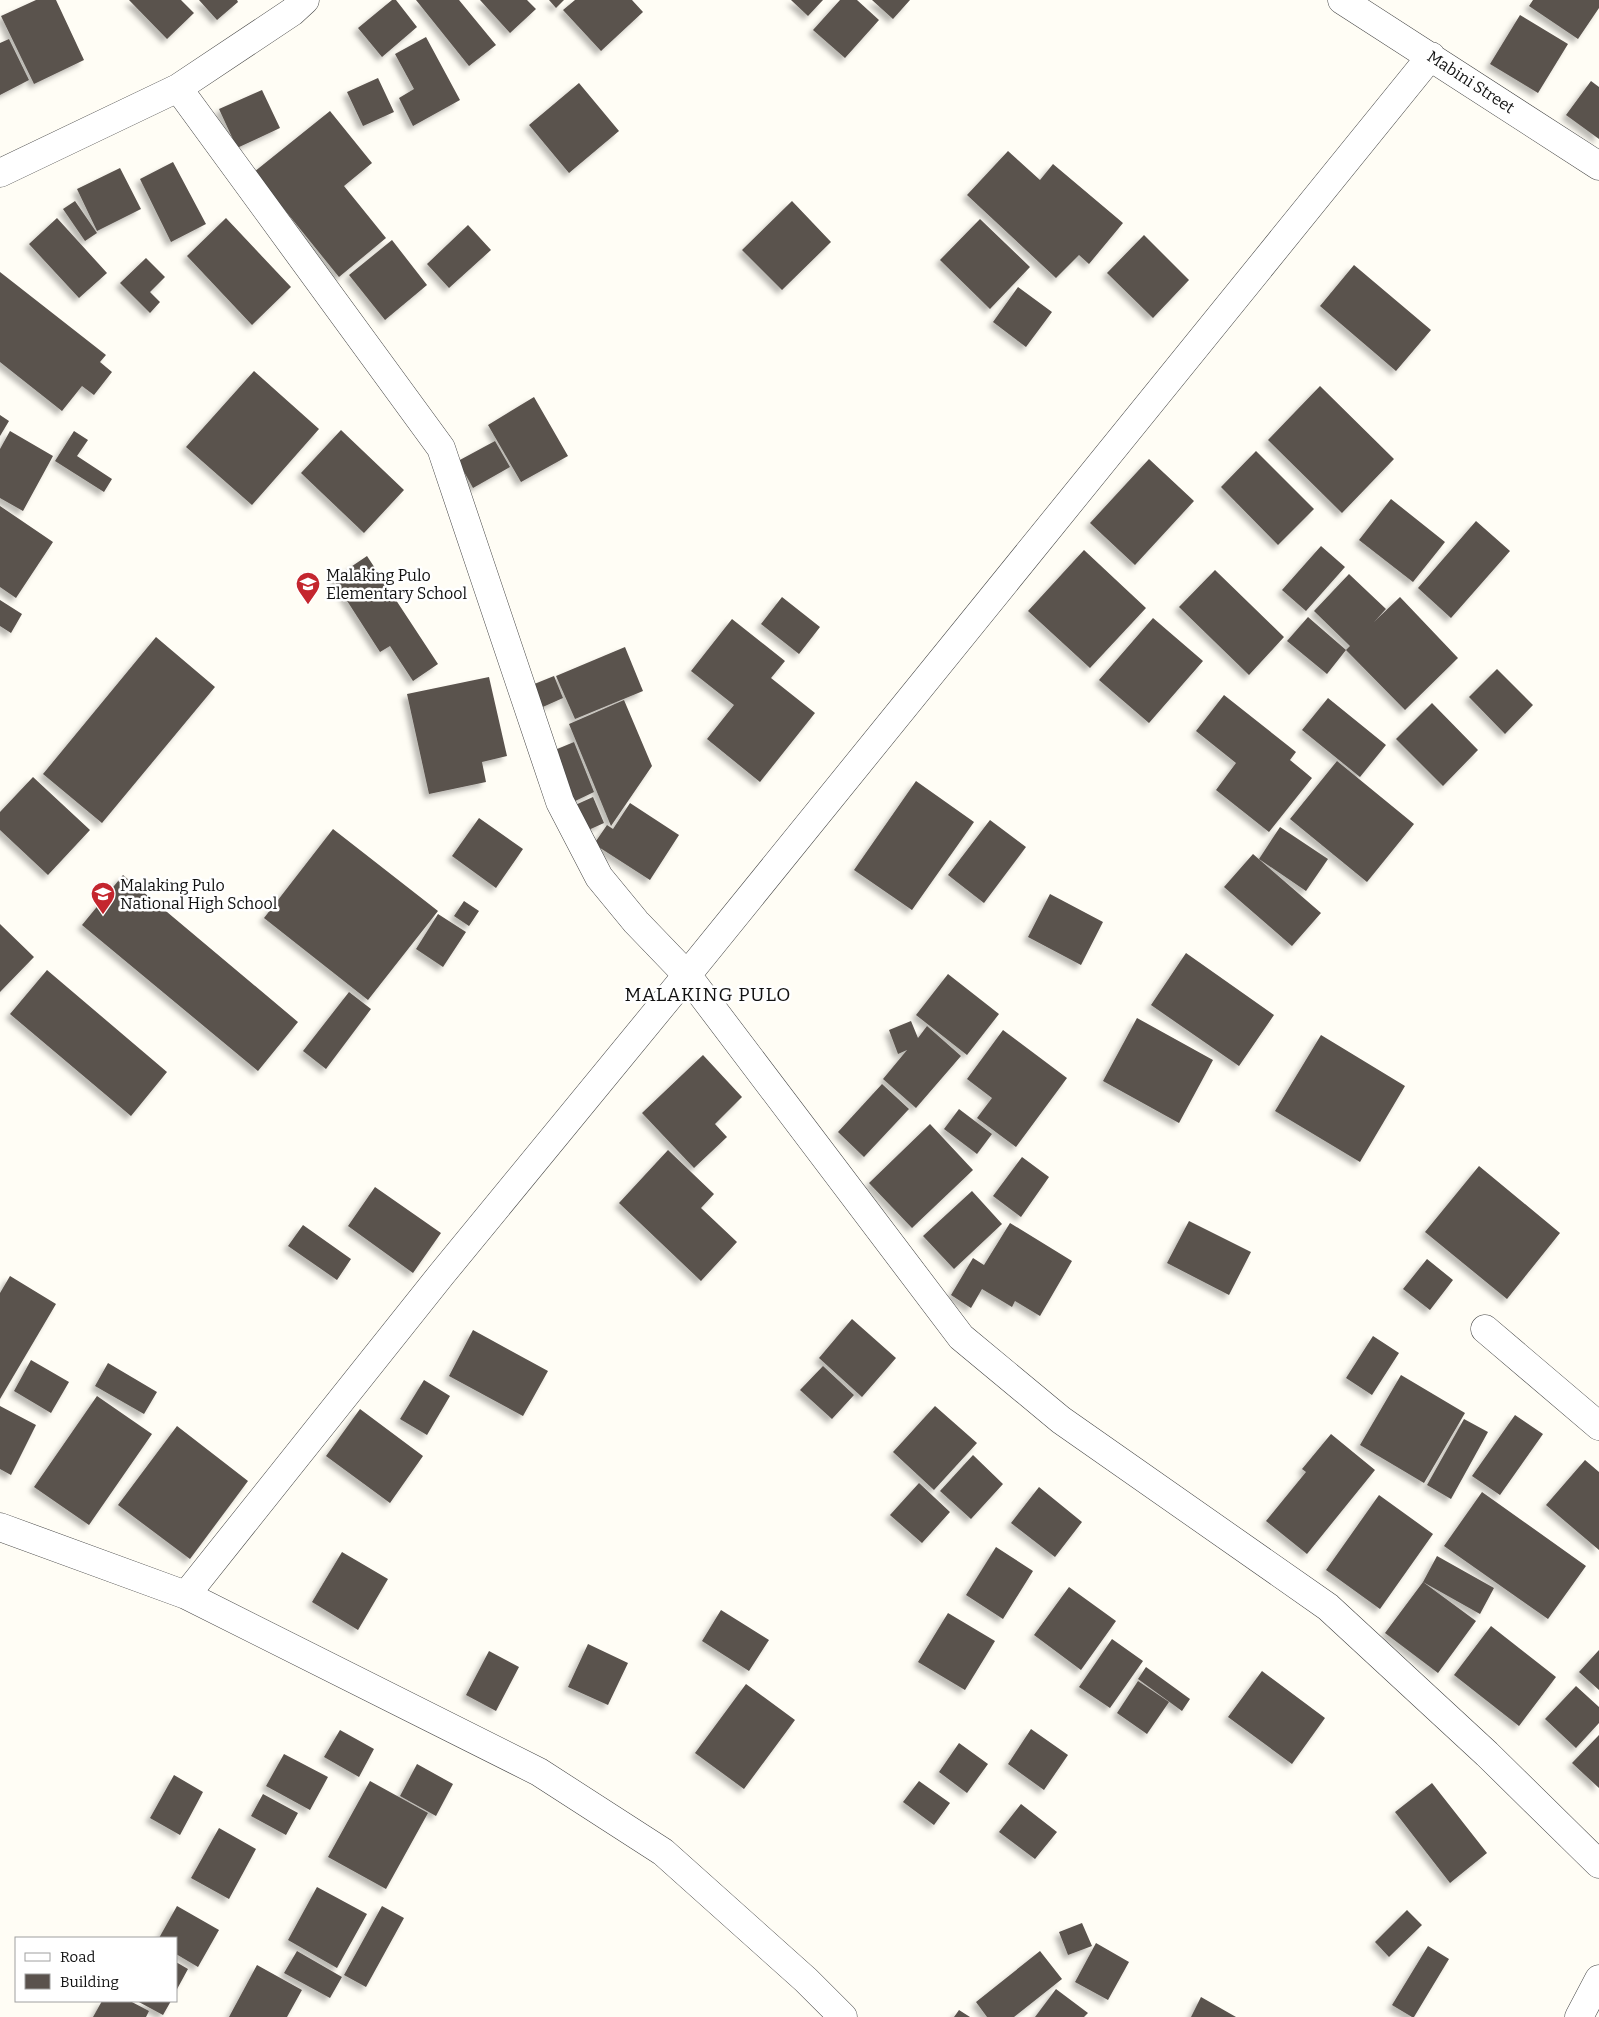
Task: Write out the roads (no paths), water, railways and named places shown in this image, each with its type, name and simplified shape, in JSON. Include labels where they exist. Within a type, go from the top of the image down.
[{"type":"street","points":[[0,173],[178,88],[292,12],[305,0]]},
{"type":"street","name":"Mabini Street","points":[[1342,0],[1599,166]]},
{"type":"street","points":[[186,1595],[447,1267],[687,975],[1431,56]]},
{"type":"street","points":[[178,88],[441,448],[560,802],[599,877],[636,922],[687,975],[961,1337],[1061,1420],[1328,1607],[1487,1754],[1599,1864]]},
{"type":"street","points":[[1485,1329],[1599,1426]]},
{"type":"street","points":[[0,1527],[186,1595],[547,1778],[663,1852],[806,1980],[843,2017]]},
{"type":"street","points":[[1579,2017],[1599,1979]]},
{"type":"place","name":"Malaking Pulo Elementary School","points":[[308,605]]},
{"type":"place","name":"Malaking Pulo National High School","points":[[103,915]]},
{"type":"district","name":"MALAKING PULO","points":[[708,994]]}]
